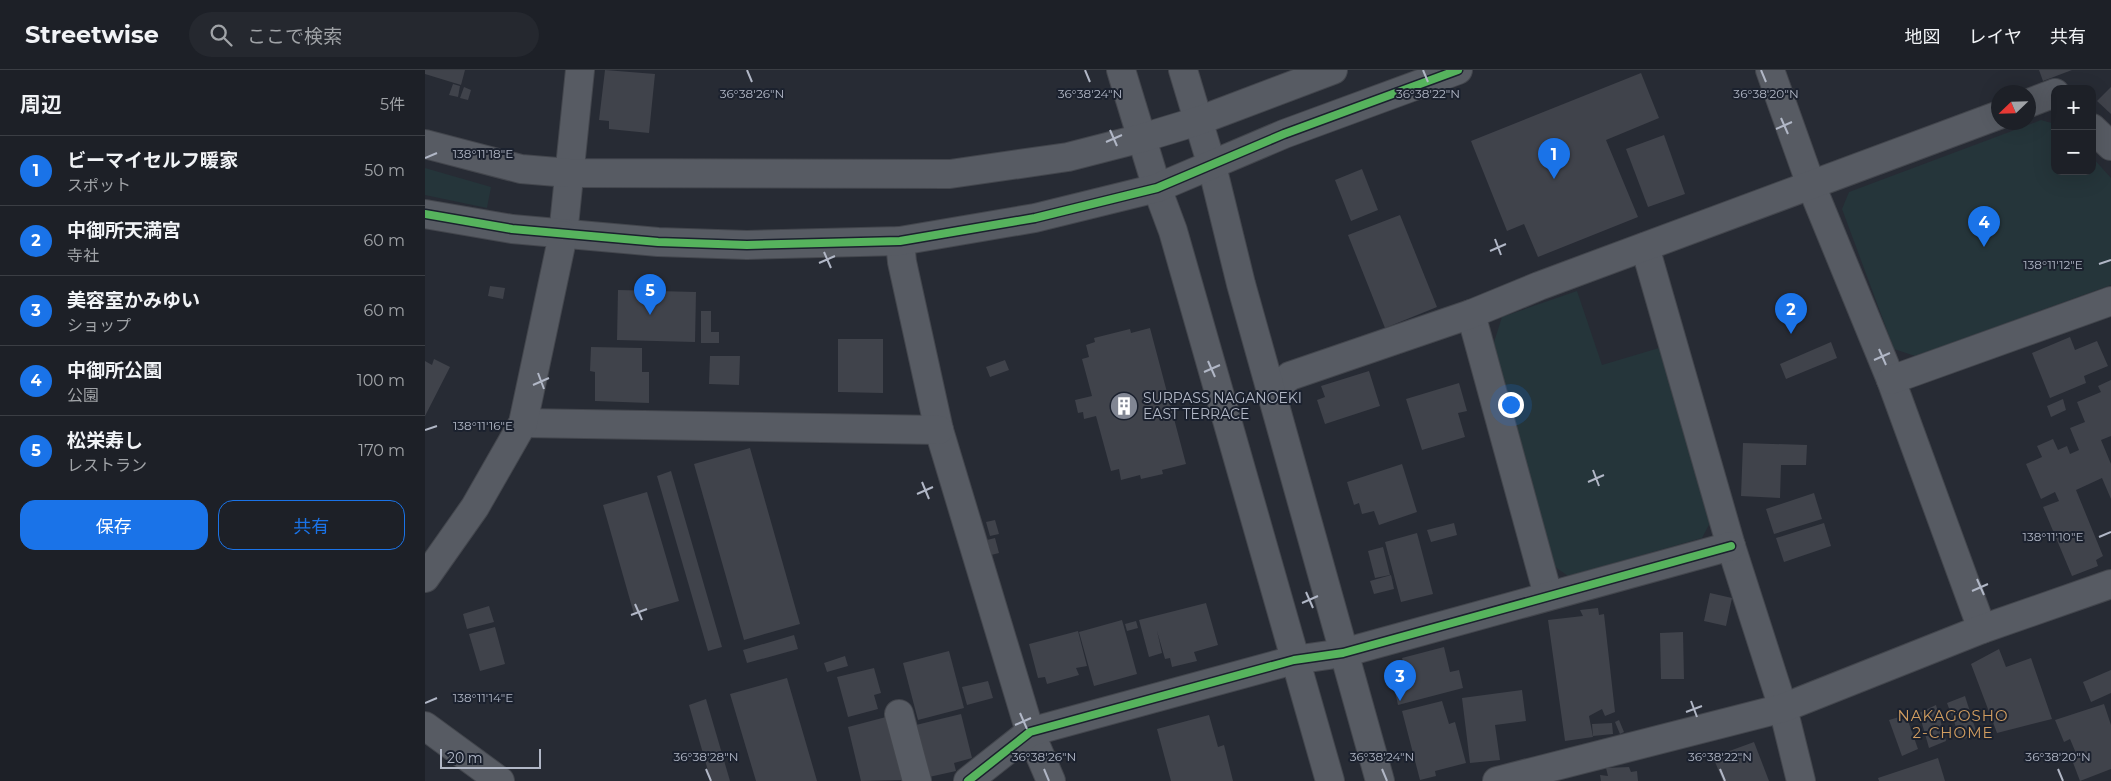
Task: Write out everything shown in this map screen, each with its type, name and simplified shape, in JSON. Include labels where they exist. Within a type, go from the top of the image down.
[{"type":"street","points":[[425,578],[475,507],[523,423],[563,235],[580,70]]},
{"type":"street","points":[[1121,70],[1157,188],[1173,231],[1330,781]]},
{"type":"street","points":[[1183,70],[1212,166],[1222,214],[1380,781]]},
{"type":"street","points":[[425,144],[521,169],[569,173],[950,174],[1068,157],[1142,138],[1198,121],[1333,70]]},
{"type":"street","points":[[425,214],[471,223],[563,235],[658,242],[747,246],[900,241],[1035,218],[1157,188],[1284,134],[1458,70]]},
{"type":"street","points":[[1770,70],[1811,185],[1891,380],[1981,629]]},
{"type":"street","points":[[2036,101],[2051,95]]},
{"type":"street","points":[[1272,391],[1290,376],[1471,314],[1539,286],[1991,118]]},
{"type":"street","points":[[2094,130],[2111,146]]},
{"type":"street","points":[[900,241],[902,262],[939,430],[1031,732],[1051,781]]},
{"type":"street","points":[[1645,247],[1731,546],[1783,708],[1801,781]]},
{"type":"street","points":[[1891,380],[2110,302]]},
{"type":"street","points":[[1471,314],[1548,595]]},
{"type":"street","points":[[523,423],[939,430]]},
{"type":"street","points":[[968,781],[1031,732],[1294,660],[1343,652],[1731,546]]},
{"type":"street","points":[[1497,781],[1783,708],[1981,629],[2111,584]]},
{"type":"street","points":[[899,714],[917,781]]},
{"type":"street","points":[[425,726],[500,781]]},
{"type":"shaded area","points":[[2041,120],[2051,123],[2051,175],[2096,175],[2096,161],[2111,178],[2111,285],[1915,356],[1894,349],[1842,209],[1849,192],[2014,130],[2036,130],[2036,122]]},
{"type":"shaded area","points":[[425,168],[491,187],[487,208],[425,195]]},
{"type":"shaded area","points":[[1577,291],[1602,365],[1659,348],[1712,519],[1702,538],[1568,576],[1551,564],[1494,342],[1502,317]]},
{"type":"building","points":[[425,70],[465,70],[461,85],[425,74]]},
{"type":"building","points":[[605,70],[655,74],[649,133],[609,129],[609,121],[599,120]]},
{"type":"building","points":[[2039,70],[2072,70],[2043,81]]},
{"type":"building","points":[[1641,73],[1659,118],[1606,140],[1638,217],[1538,257],[1524,224],[1507,231],[1471,141]]},
{"type":"building","points":[[453,84],[460,86],[458,97],[449,95]]},
{"type":"building","points":[[464,87],[471,90],[468,100],[460,98]]},
{"type":"building","points":[[2111,87],[2111,114],[2097,101]]},
{"type":"building","points":[[1664,135],[1685,194],[1648,207],[1626,149]]},
{"type":"building","points":[[1362,169],[1378,210],[1351,221],[1335,180]]},
{"type":"building","points":[[1400,215],[1437,307],[1385,328],[1348,235]]},
{"type":"building","points":[[490,286],[505,288],[503,299],[488,296]]},
{"type":"building","points":[[618,290],[696,292],[695,342],[617,340]]},
{"type":"building","points":[[701,311],[711,311],[711,332],[719,332],[719,343],[701,343]]},
{"type":"building","name":"SURPASS NAGANOEKI EAST TERRACE","points":[[1150,328],[1186,464],[1162,470],[1163,474],[1141,479],[1140,475],[1121,480],[1119,469],[1111,471],[1096,416],[1084,419],[1083,412],[1078,413],[1075,400],[1092,396],[1082,359],[1089,357],[1086,345],[1095,342],[1094,338],[1130,329],[1131,333]]},
{"type":"building","points":[[2070,337],[2075,350],[2097,341],[2108,366],[2084,376],[2086,383],[2050,398],[2032,353]]},
{"type":"building","points":[[838,339],[883,339],[883,393],[838,392]]},
{"type":"building","points":[[1831,342],[1837,358],[1786,379],[1780,364]]},
{"type":"building","points":[[591,347],[642,348],[642,372],[649,372],[649,403],[595,401],[595,372],[590,371]]},
{"type":"building","points":[[710,356],[740,356],[739,385],[709,384]]},
{"type":"building","points":[[434,359],[450,367],[425,416],[425,361],[432,365]]},
{"type":"building","points":[[1005,360],[1009,370],[990,377],[986,367]]},
{"type":"building","points":[[1369,371],[1380,406],[1325,424],[1317,400],[1325,397],[1321,386]]},
{"type":"building","points":[[2111,380],[2111,436],[2101,440],[2111,464],[2111,499],[2102,478],[2076,490],[2103,556],[2096,560],[2098,566],[2072,576],[2043,507],[2059,501],[2055,492],[2041,499],[2026,464],[2042,457],[2037,446],[2053,439],[2058,450],[2067,446],[2070,454],[2079,450],[2070,428],[2085,422],[2077,402],[2101,392],[2098,386]]},
{"type":"building","points":[[1459,383],[1467,411],[1458,413],[1465,437],[1422,450],[1406,399]]},
{"type":"building","points":[[2063,399],[2066,410],[2051,417],[2047,406]]},
{"type":"building","points":[[1743,443],[1807,445],[1806,465],[1781,465],[1780,498],[1741,496]]},
{"type":"building","points":[[750,448],[800,624],[744,640],[694,464]]},
{"type":"building","points":[[1402,464],[1417,512],[1379,525],[1374,511],[1362,514],[1359,503],[1354,505],[1347,482]]},
{"type":"building","points":[[671,471],[722,647],[708,651],[657,476]]},
{"type":"building","points":[[647,492],[679,601],[634,614],[603,505]]},
{"type":"building","points":[[1814,493],[1822,519],[1774,534],[1766,509]]},
{"type":"building","points":[[995,520],[999,534],[990,536],[986,522]]},
{"type":"building","points":[[1454,523],[1457,535],[1431,542],[1427,530]]},
{"type":"building","points":[[1824,523],[1831,546],[1784,562],[1776,538]]},
{"type":"building","points":[[1417,533],[1433,594],[1401,602],[1385,542]]},
{"type":"building","points":[[995,538],[999,553],[991,555],[987,540]]},
{"type":"building","points":[[1383,547],[1390,575],[1375,578],[1368,551]]},
{"type":"building","points":[[1391,575],[1394,589],[1374,594],[1370,581]]},
{"type":"building","points":[[1710,593],[1732,598],[1726,626],[1704,621]]},
{"type":"building","points":[[1206,603],[1218,645],[1194,652],[1197,661],[1172,667],[1170,658],[1165,659],[1157,631],[1162,653],[1149,657],[1139,620]]},
{"type":"building","points":[[489,606],[494,622],[467,629],[463,614]]},
{"type":"building","points":[[1598,608],[1599,615],[1604,614],[1615,712],[1605,716],[1602,709],[1589,716],[1593,737],[1565,741],[1548,620],[1583,616],[1580,610]]},
{"type":"building","points":[[1122,620],[1137,674],[1094,686],[1079,632]]},
{"type":"building","points":[[1136,621],[1138,628],[1127,631],[1125,624]]},
{"type":"building","points":[[495,627],[505,664],[480,671],[469,634]]},
{"type":"building","points":[[1078,631],[1087,666],[1076,668],[1079,675],[1047,684],[1045,677],[1038,678],[1029,644]]},
{"type":"building","points":[[1683,632],[1684,679],[1661,679],[1660,633]]},
{"type":"building","points":[[794,635],[798,649],[747,663],[743,650]]},
{"type":"building","points":[[1444,647],[1450,672],[1459,670],[1463,688],[1398,705],[1394,687],[1405,684],[1399,665],[1404,664],[1402,658]]},
{"type":"building","points":[[1999,649],[2006,667],[2031,658],[2052,719],[1997,733],[1971,664]]},
{"type":"building","points":[[949,651],[964,708],[918,720],[903,663]]},
{"type":"building","points":[[845,656],[848,666],[827,672],[824,663]]},
{"type":"building","points":[[874,668],[881,693],[874,695],[878,709],[848,717],[837,677]]},
{"type":"building","points":[[2111,670],[2111,693],[2091,702],[2083,682]]},
{"type":"building","points":[[787,678],[817,781],[756,781],[730,694]]},
{"type":"building","points":[[988,681],[993,698],[967,705],[962,687]]},
{"type":"building","points":[[1522,690],[1526,721],[1495,725],[1500,760],[1470,763],[1462,698]]},
{"type":"building","points":[[1965,696],[1977,734],[1961,740],[1947,703]]},
{"type":"building","points":[[706,699],[730,781],[711,781],[689,705]]},
{"type":"building","points":[[1442,701],[1449,724],[1455,722],[1466,763],[1435,771],[1436,776],[1420,780],[1402,711]]},
{"type":"building","points":[[2104,704],[2111,725],[2111,769],[2080,781],[2072,760],[2078,758],[2070,739],[2064,742],[2055,720]]},
{"type":"building","points":[[1936,705],[1946,741],[1929,748],[1919,713]]},
{"type":"building","points":[[961,714],[972,758],[954,763],[956,771],[929,777],[916,725]]},
{"type":"building","points":[[1209,715],[1218,747],[1224,745],[1233,781],[1171,781],[1157,729]]},
{"type":"building","points":[[1906,715],[1918,749],[1902,756],[1889,720]]},
{"type":"building","points":[[886,717],[902,780],[861,781],[848,727]]},
{"type":"building","points":[[1619,720],[1624,732],[1620,734],[1615,722]]},
{"type":"building","points":[[1612,723],[1613,734],[1593,736],[1592,724]]},
{"type":"building","points":[[1754,742],[1769,781],[1723,781],[1713,757]]},
{"type":"building","points":[[1938,758],[1945,781],[1879,781],[1878,778]]},
{"type":"building","points":[[1629,767],[1631,772],[1637,771],[1638,781],[1601,781],[1600,775],[1608,776],[1606,768]]},
{"type":"cycle path","points":[[425,214],[512,229],[658,242],[747,245],[900,241],[1035,218],[1157,188],[1284,134],[1458,70]]},
{"type":"cycle path","points":[[968,781],[1030,732],[1294,660],[1343,653],[1731,546]]},
{"type":"place","name":"ビーマイセルフ暖家","points":[[1554,179]]},
{"type":"place","name":"中御所公園","points":[[1984,247]]},
{"type":"place","name":"松栄寿し","points":[[650,315]]},
{"type":"place","name":"中御所天満宮","points":[[1791,334]]},
{"type":"place","name":"SURPASS NAGANOEKI EAST TERRACE","points":[[1124,406]]},
{"type":"place","name":"美容室かみゆい","points":[[1400,701]]},
{"type":"district","name":"NAKAGOSHO 2-CHOME","points":[[1953,724]]}]
